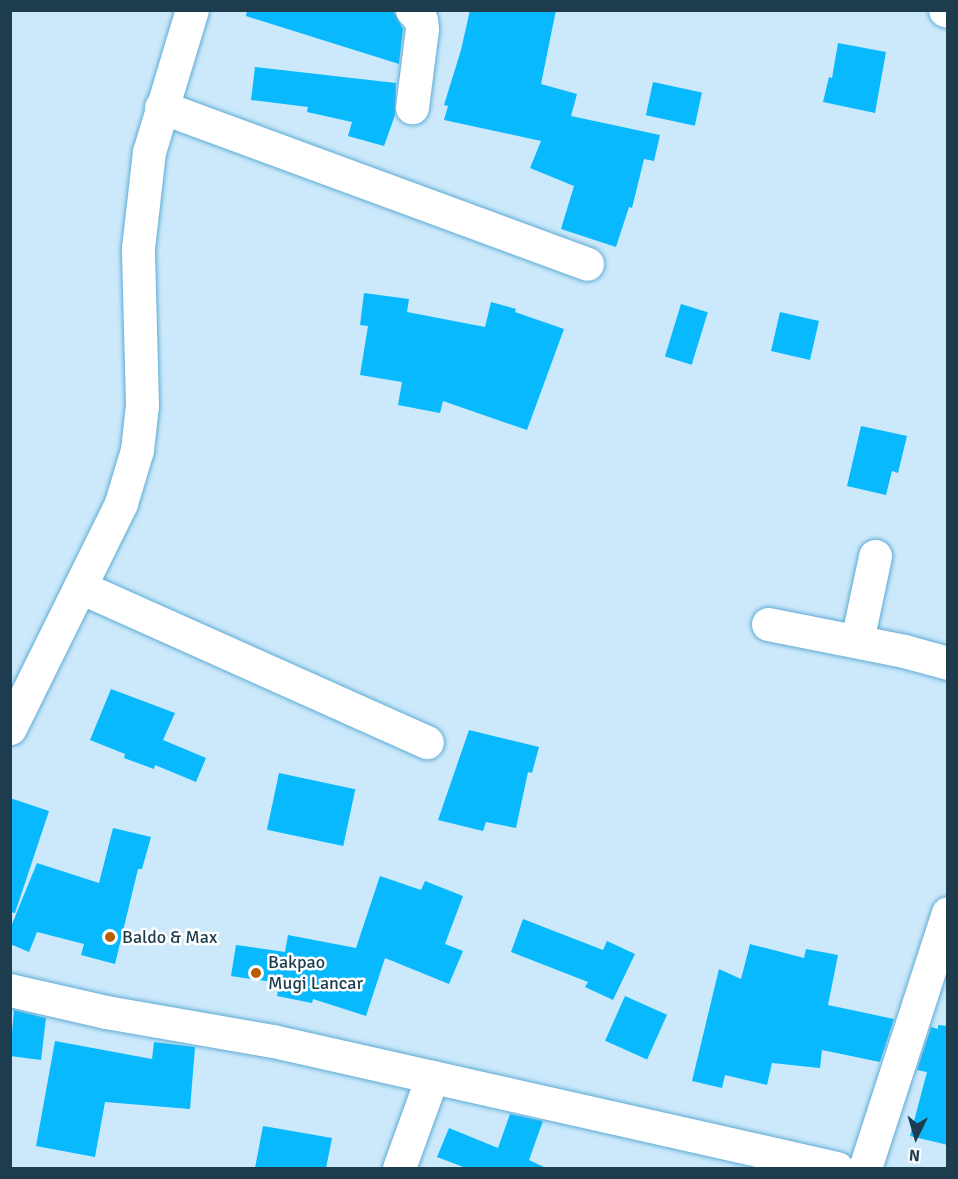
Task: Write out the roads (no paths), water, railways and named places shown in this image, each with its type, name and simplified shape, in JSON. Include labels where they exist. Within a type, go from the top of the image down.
[{"type":"street","points":[[10,728],[121,503],[137,450],[142,405],[138,248],[149,152],[192,10]]},
{"type":"street","points":[[412,10],[421,20],[422,29],[412,107]]},
{"type":"street","points":[[161,107],[587,264]]},
{"type":"street","points":[[857,641],[875,556]]},
{"type":"street","points":[[80,587],[427,742]]},
{"type":"street","points":[[768,624],[857,641],[948,663]]},
{"type":"street","points":[[865,1168],[948,913]]},
{"type":"street","points":[[10,990],[106,1012],[273,1041],[837,1168]]},
{"type":"street","points":[[399,1168],[432,1077]]},
{"type":"place","name":"Baldo & Max","points":[[110,937]]},
{"type":"place","name":"Bakpao Mugi Lancar","points":[[256,973]]}]
